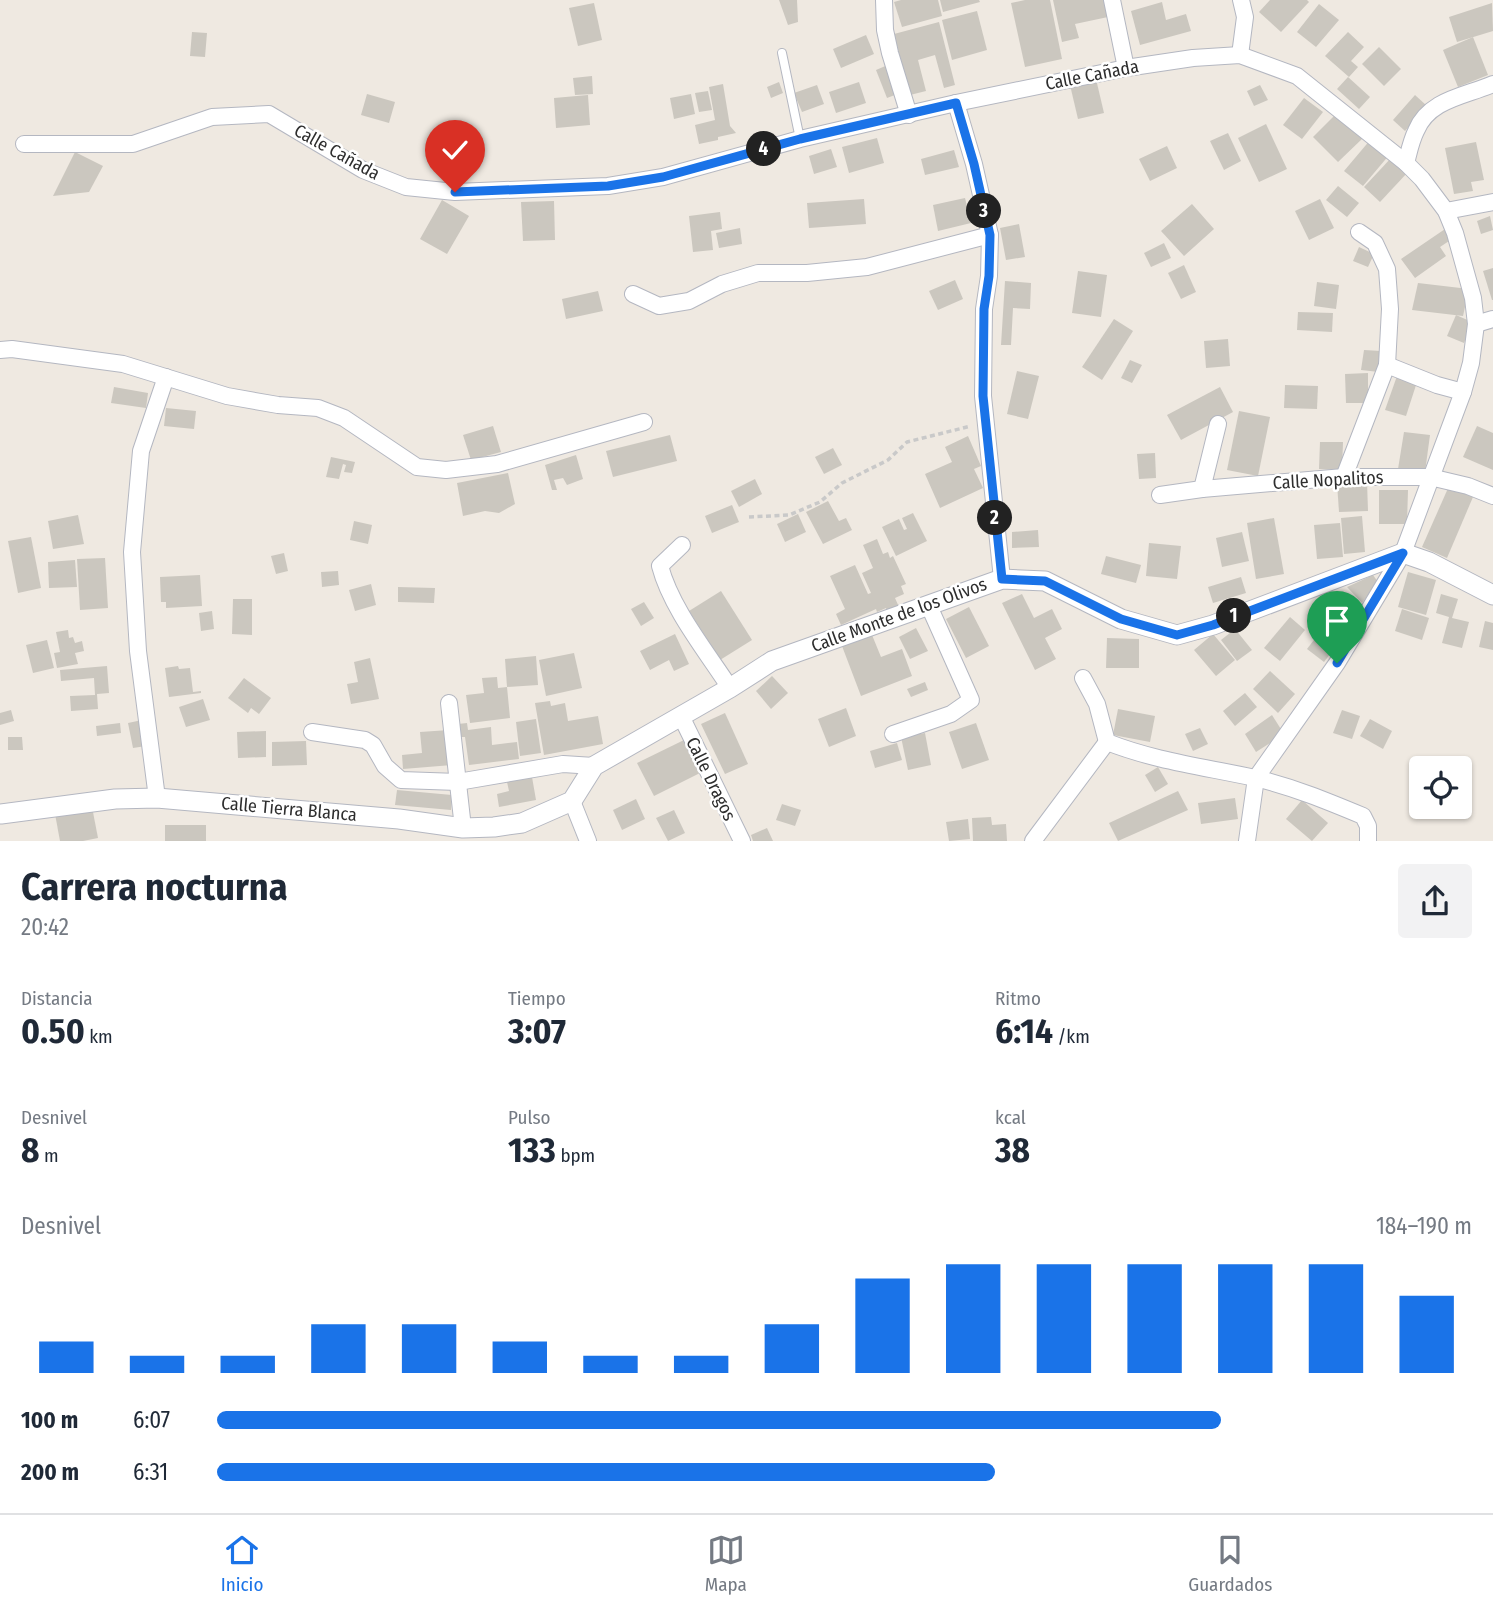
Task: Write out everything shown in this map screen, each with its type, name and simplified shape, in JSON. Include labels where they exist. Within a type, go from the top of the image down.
[{"type":"street","points":[[884,0],[885,30],[909,115]]},
{"type":"street","points":[[1112,0],[1126,68]]},
{"type":"street","points":[[1240,55],[1245,17],[1241,0]]},
{"type":"street","name":"Calle Cañada","points":[[24,144],[133,144],[212,117],[269,114],[363,170],[405,187],[455,192],[608,186],[663,177],[800,139],[956,103],[1126,68],[1194,58],[1240,55],[1297,76],[1406,163],[1446,211],[1473,298],[1476,324],[1471,363],[1463,392],[1403,553],[1337,663],[1256,778],[1248,841]]},
{"type":"street","points":[[1406,163],[1416,129],[1428,112],[1444,102],[1493,84]]},
{"type":"street","points":[[956,103],[974,164],[990,235],[982,363],[984,416],[1002,579]]},
{"type":"street","points":[[1446,211],[1493,202]]},
{"type":"street","points":[[1344,477],[1387,365],[1390,309],[1387,269],[1375,243],[1359,232]]},
{"type":"street","points":[[633,294],[659,306],[679,303],[689,301],[722,284],[758,273],[807,274],[867,267],[990,235]]},
{"type":"street","points":[[1476,324],[1493,319]]},
{"type":"street","points":[[0,350],[12,349],[123,364],[228,396],[278,405],[318,408],[344,418],[417,467],[446,470],[523,458],[644,422]]},
{"type":"street","points":[[1387,365],[1437,385],[1463,392]]},
{"type":"street","points":[[157,797],[138,651],[132,551],[141,451],[166,377]]},
{"type":"street","points":[[1202,489],[1219,424]]},
{"type":"street","name":"Calle Nopalitos","points":[[1160,495],[1344,477],[1430,477],[1468,486],[1493,496]]},
{"type":"street","points":[[682,545],[660,566],[663,580],[730,688]]},
{"type":"street","points":[[1403,553],[1429,562],[1493,595]]},
{"type":"street","name":"Calle Monte de los Olivos","points":[[572,801],[594,766],[772,661],[1002,579],[1045,581],[1121,619],[1177,635],[1213,625],[1403,553]]},
{"type":"street","points":[[893,734],[951,714],[971,700],[929,606]]},
{"type":"street","points":[[1083,678],[1097,704],[1108,742]]},
{"type":"street","points":[[449,703],[463,828]]},
{"type":"street","name":"Calle Dragos","points":[[681,716],[741,841]]},
{"type":"street","points":[[312,732],[365,740],[373,745],[385,766],[401,780],[458,782],[563,764],[594,766]]},
{"type":"street","points":[[1108,742],[1134,752],[1188,766],[1256,778],[1306,792],[1363,816],[1368,826],[1368,841]]},
{"type":"street","points":[[1033,841],[1108,742]]},
{"type":"street","name":"Calle Tierra Blanca","points":[[0,815],[115,799],[157,797],[399,818],[463,828],[494,827],[522,822],[572,801]]},
{"type":"street","points":[[572,801],[588,841]]},
{"type":"lane","points":[[782,53],[800,139]]},
{"type":"path","points":[[749,517],[789,515],[820,502],[842,483],[888,460],[907,443],[972,425],[984,416]]},
{"type":"building","points":[[779,0],[797,0],[798,22],[788,25]]},
{"type":"building","points":[[938,0],[942,16],[902,27],[894,2]]},
{"type":"building","points":[[940,0],[979,0],[980,2],[943,12]]},
{"type":"building","points":[[1050,0],[1062,59],[1025,67],[1011,3]]},
{"type":"building","points":[[1053,0],[1104,0],[1108,17],[1075,24],[1079,38],[1062,42]]},
{"type":"building","points":[[1270,0],[1309,2],[1281,32],[1259,12]]},
{"type":"building","points":[[1162,2],[1166,20],[1186,14],[1191,31],[1140,45],[1131,11]]},
{"type":"building","points":[[594,3],[602,40],[578,46],[569,8]]},
{"type":"building","points":[[1492,3],[1493,31],[1457,42],[1449,17]]},
{"type":"building","points":[[1319,4],[1339,20],[1316,47],[1297,32]]},
{"type":"building","points":[[977,11],[987,50],[952,60],[942,20]]},
{"type":"building","points":[[939,22],[955,85],[944,88],[935,55],[918,60],[926,91],[910,95],[894,34]]},
{"type":"building","points":[[192,32],[207,33],[205,57],[190,56]]},
{"type":"building","points":[[1348,32],[1364,47],[1351,61],[1358,67],[1349,77],[1325,56]]},
{"type":"building","points":[[866,35],[874,54],[841,68],[833,49]]},
{"type":"building","points":[[1473,37],[1488,75],[1458,87],[1443,50]]},
{"type":"building","points":[[1379,47],[1401,69],[1384,86],[1362,64]]},
{"type":"building","points":[[890,64],[900,93],[887,98],[876,70]]},
{"type":"building","points":[[592,76],[593,94],[575,95],[573,78]]},
{"type":"building","points":[[1348,77],[1370,97],[1359,109],[1337,89]]},
{"type":"building","points":[[1096,79],[1104,113],[1078,119],[1070,85]]},
{"type":"building","points":[[779,82],[783,93],[771,98],[767,87]]},
{"type":"building","points":[[859,82],[866,103],[836,113],[829,92]]},
{"type":"building","points":[[723,84],[730,126],[736,133],[699,144],[695,125],[715,120],[709,87]]},
{"type":"building","points":[[817,85],[824,104],[802,112],[794,93]]},
{"type":"building","points":[[1260,85],[1268,100],[1254,106],[1247,91]]},
{"type":"building","points":[[708,91],[712,110],[699,112],[695,93]]},
{"type":"building","points":[[367,94],[395,102],[389,123],[361,115]]},
{"type":"building","points":[[691,94],[695,114],[674,119],[670,98]]},
{"type":"building","points":[[588,95],[590,125],[556,128],[554,98]]},
{"type":"building","points":[[1415,95],[1427,106],[1405,131],[1393,120]]},
{"type":"building","points":[[1304,98],[1323,112],[1302,139],[1283,125]]},
{"type":"building","points":[[1338,112],[1363,138],[1338,162],[1313,137]]},
{"type":"building","points":[[1266,124],[1287,169],[1259,182],[1238,138]]},
{"type":"building","points":[[1228,133],[1241,161],[1224,170],[1210,141]]},
{"type":"building","points":[[877,138],[884,163],[849,173],[842,147]]},
{"type":"building","points":[[1371,139],[1390,154],[1363,186],[1344,171]]},
{"type":"building","points":[[1476,142],[1484,180],[1471,182],[1473,191],[1454,194],[1445,148]]},
{"type":"building","points":[[1167,146],[1177,168],[1150,181],[1139,159]]},
{"type":"building","points":[[831,149],[837,167],[814,174],[809,156]]},
{"type":"building","points":[[954,150],[959,167],[925,175],[921,159]]},
{"type":"building","points":[[75,152],[103,166],[89,192],[53,196]]},
{"type":"building","points":[[1392,157],[1408,172],[1380,202],[1364,187]]},
{"type":"building","points":[[1338,186],[1359,203],[1347,217],[1326,200]]},
{"type":"building","points":[[965,198],[971,223],[938,231],[933,205]]},
{"type":"building","points":[[864,199],[866,224],[809,228],[807,203]]},
{"type":"building","points":[[1320,199],[1334,228],[1309,240],[1295,211]]},
{"type":"building","points":[[442,200],[469,216],[447,254],[420,239]]},
{"type":"building","points":[[554,201],[555,240],[523,241],[521,202]]},
{"type":"building","points":[[1192,204],[1214,229],[1184,256],[1161,231]]},
{"type":"building","points":[[720,212],[722,229],[711,231],[713,250],[693,252],[689,216]]},
{"type":"building","points":[[1490,216],[1493,230],[1481,234],[1477,221]]},
{"type":"building","points":[[1019,224],[1025,257],[1006,260],[1000,228]]},
{"type":"building","points":[[1448,227],[1455,237],[1440,247],[1446,256],[1415,278],[1401,259]]},
{"type":"building","points":[[740,228],[742,244],[719,248],[716,233]]},
{"type":"building","points":[[1164,243],[1171,258],[1151,267],[1144,253]]},
{"type":"building","points":[[1359,247],[1374,254],[1368,267],[1353,261]]},
{"type":"building","points":[[1184,265],[1196,292],[1181,299],[1168,273]]},
{"type":"building","points":[[1493,268],[1493,300],[1492,300],[1483,271]]},
{"type":"building","points":[[1078,271],[1107,275],[1101,317],[1072,313]]},
{"type":"building","points":[[955,280],[963,299],[938,310],[929,291]]},
{"type":"building","points":[[1005,281],[1031,283],[1030,309],[1013,308],[1011,345],[1001,345]]},
{"type":"building","points":[[1317,282],[1339,285],[1336,309],[1314,306]]},
{"type":"building","points":[[1418,283],[1469,289],[1463,316],[1412,310]]},
{"type":"building","points":[[598,291],[603,311],[566,319],[562,299]]},
{"type":"building","points":[[1298,312],[1333,313],[1332,332],[1297,330]]},
{"type":"building","points":[[1456,315],[1472,322],[1464,343],[1447,336]]},
{"type":"building","points":[[1114,319],[1133,331],[1102,380],[1082,367]]},
{"type":"building","points":[[1228,339],[1230,366],[1206,368],[1204,341]]},
{"type":"building","points":[[1364,350],[1381,351],[1379,372],[1361,370]]},
{"type":"building","points":[[1130,360],[1142,365],[1132,383],[1121,378]]},
{"type":"building","points":[[1017,371],[1039,376],[1028,419],[1007,414]]},
{"type":"building","points":[[1368,373],[1368,403],[1346,403],[1345,374]]},
{"type":"building","points":[[1397,376],[1417,382],[1406,416],[1385,410]]},
{"type":"building","points":[[1285,385],[1318,386],[1317,409],[1284,408]]},
{"type":"building","points":[[114,387],[148,393],[146,408],[111,403]]},
{"type":"building","points":[[1220,387],[1233,412],[1181,440],[1167,415]]},
{"type":"building","points":[[166,408],[196,411],[194,429],[164,426]]},
{"type":"building","points":[[1239,411],[1270,417],[1258,476],[1227,470]]},
{"type":"building","points":[[493,426],[501,452],[471,460],[463,435]]},
{"type":"building","points":[[1477,426],[1493,433],[1493,470],[1463,457]]},
{"type":"building","points":[[1404,432],[1430,435],[1425,472],[1398,469]]},
{"type":"building","points":[[670,435],[677,461],[613,477],[606,451]]},
{"type":"building","points":[[968,436],[981,466],[974,469],[983,488],[940,508],[925,474],[952,462],[945,447]]},
{"type":"building","points":[[1320,442],[1343,442],[1342,470],[1319,469]]},
{"type":"building","points":[[833,448],[842,465],[824,474],[815,457]]},
{"type":"building","points":[[1155,453],[1156,478],[1139,479],[1137,454]]},
{"type":"building","points":[[576,455],[583,479],[567,485],[563,478],[554,480],[557,490],[552,490],[545,465]]},
{"type":"building","points":[[331,457],[355,462],[352,473],[344,472],[346,465],[343,464],[339,479],[326,477]]},
{"type":"building","points":[[508,473],[515,504],[499,513],[485,511],[463,516],[457,483]]},
{"type":"building","points":[[755,479],[762,494],[739,507],[731,491]]},
{"type":"building","points":[[1367,481],[1368,511],[1339,512],[1337,483]]},
{"type":"building","points":[[1449,486],[1473,497],[1447,558],[1422,547]]},
{"type":"building","points":[[1379,490],[1408,490],[1407,524],[1379,524]]},
{"type":"building","points":[[828,501],[839,521],[846,518],[852,530],[823,544],[806,512]]},
{"type":"building","points":[[732,505],[739,522],[712,533],[705,516]]},
{"type":"building","points":[[913,513],[927,541],[896,556],[882,527],[899,519],[904,530],[907,529],[902,518]]},
{"type":"building","points":[[798,514],[806,532],[785,542],[777,524]]},
{"type":"building","points":[[78,515],[84,544],[53,549],[48,521]]},
{"type":"building","points":[[1362,516],[1365,552],[1344,554],[1341,518]]},
{"type":"building","points":[[1274,518],[1284,574],[1256,579],[1247,523]]},
{"type":"building","points":[[354,521],[372,525],[368,544],[350,540]]},
{"type":"building","points":[[1340,523],[1343,557],[1317,559],[1314,525]]},
{"type":"building","points":[[1038,530],[1039,547],[1012,548],[1012,532]]},
{"type":"building","points":[[1242,532],[1249,561],[1222,567],[1216,538]]},
{"type":"building","points":[[31,537],[41,588],[18,593],[8,541]]},
{"type":"building","points":[[877,539],[883,554],[888,552],[890,558],[893,556],[906,584],[901,586],[904,594],[895,598],[899,607],[887,612],[886,608],[877,612],[876,609],[841,625],[836,614],[845,609],[830,576],[855,565],[868,594],[871,593],[862,573],[873,568],[863,545]]},
{"type":"building","points":[[1149,543],[1181,546],[1177,579],[1146,576]]},
{"type":"building","points":[[284,553],[288,571],[276,574],[271,556]]},
{"type":"building","points":[[1106,556],[1141,565],[1136,583],[1101,574]]},
{"type":"building","points":[[105,558],[108,608],[80,610],[77,559]]},
{"type":"building","points":[[75,560],[77,587],[49,588],[48,562]]},
{"type":"building","points":[[338,571],[339,585],[322,587],[321,572]]},
{"type":"building","points":[[1408,572],[1436,580],[1426,615],[1398,607]]},
{"type":"building","points":[[200,575],[202,606],[166,608],[166,602],[161,602],[160,577]]},
{"type":"building","points":[[1373,575],[1378,582],[1362,603],[1347,587]]},
{"type":"building","points":[[1241,577],[1246,593],[1213,603],[1208,587]]},
{"type":"building","points":[[371,584],[376,605],[355,611],[349,590]]},
{"type":"building","points":[[398,587],[435,588],[434,603],[398,602]]},
{"type":"building","points":[[721,591],[752,640],[720,660],[689,611]]},
{"type":"building","points":[[1022,594],[1034,618],[1052,609],[1062,629],[1045,638],[1056,659],[1035,670],[1002,603]]},
{"type":"building","points":[[1441,594],[1458,599],[1452,618],[1469,622],[1462,648],[1442,643],[1449,617],[1436,613]]},
{"type":"building","points":[[233,599],[252,599],[252,635],[232,634]]},
{"type":"building","points":[[644,602],[654,618],[641,626],[631,609]]},
{"type":"building","points":[[969,607],[989,646],[966,658],[946,619]]},
{"type":"building","points":[[1402,609],[1429,618],[1422,640],[1395,631]]},
{"type":"building","points":[[212,611],[214,629],[201,631],[199,613]]},
{"type":"building","points":[[1290,617],[1305,630],[1280,661],[1264,648]]},
{"type":"building","points":[[1485,621],[1493,623],[1493,650],[1479,647]]},
{"type":"building","points":[[916,628],[928,651],[910,659],[899,637]]},
{"type":"building","points":[[1235,629],[1252,650],[1237,661],[1221,640]]},
{"type":"building","points":[[68,630],[69,638],[73,637],[75,643],[82,641],[84,651],[75,653],[78,664],[57,668],[54,653],[60,652],[56,632]]},
{"type":"building","points":[[1320,632],[1337,645],[1324,662],[1307,649]]},
{"type":"building","points":[[675,634],[689,664],[674,671],[669,660],[650,670],[640,651]]},
{"type":"building","points":[[1213,634],[1235,660],[1216,676],[1194,650]]},
{"type":"building","points":[[872,635],[881,657],[902,649],[912,676],[861,696],[842,646]]},
{"type":"building","points":[[1107,638],[1139,639],[1139,668],[1106,668]]},
{"type":"building","points":[[47,640],[54,668],[33,673],[26,645]]},
{"type":"building","points":[[574,653],[582,688],[546,696],[539,660]]},
{"type":"building","points":[[536,656],[538,685],[507,687],[505,659]]},
{"type":"building","points":[[370,658],[379,699],[351,704],[347,684],[358,682],[354,662]]},
{"type":"building","points":[[107,666],[109,693],[97,694],[98,709],[71,711],[70,696],[95,695],[94,678],[61,681],[60,670]]},
{"type":"building","points":[[178,666],[179,669],[190,668],[193,692],[201,693],[169,697],[165,668]]},
{"type":"building","points":[[1270,671],[1295,694],[1278,713],[1253,689]]},
{"type":"building","points":[[772,676],[788,693],[771,709],[756,691]]},
{"type":"building","points":[[497,677],[498,688],[507,687],[510,718],[470,723],[466,695],[484,693],[482,678]]},
{"type":"building","points":[[244,678],[271,698],[259,714],[251,708],[248,713],[228,698]]},
{"type":"building","points":[[925,682],[928,690],[911,697],[907,689]]},
{"type":"building","points":[[1245,693],[1257,707],[1235,726],[1223,711]]},
{"type":"building","points":[[203,699],[210,720],[186,727],[179,707]]},
{"type":"building","points":[[550,701],[551,706],[565,703],[568,721],[598,716],[603,744],[544,755],[535,703]]},
{"type":"building","points":[[846,708],[856,736],[829,747],[818,719]]},
{"type":"building","points":[[1118,709],[1155,716],[1150,742],[1113,735]]},
{"type":"building","points":[[11,710],[14,721],[0,725],[0,713]]},
{"type":"building","points":[[1342,710],[1360,716],[1352,739],[1333,733]]},
{"type":"building","points":[[725,713],[748,764],[725,774],[701,724]]},
{"type":"building","points":[[1272,715],[1284,734],[1256,752],[1245,734]]},
{"type":"building","points":[[536,719],[541,753],[520,756],[516,722]]},
{"type":"building","points":[[1370,719],[1392,731],[1383,749],[1360,736]]},
{"type":"building","points":[[142,720],[146,746],[133,748],[128,723]]},
{"type":"building","points":[[120,723],[121,733],[97,736],[96,726]]},
{"type":"building","points":[[467,723],[468,730],[491,727],[492,745],[517,742],[519,759],[469,765],[465,737],[459,737],[458,724]]},
{"type":"building","points":[[976,723],[989,760],[962,769],[949,732]]},
{"type":"building","points":[[1200,728],[1208,744],[1193,751],[1185,734]]},
{"type":"building","points":[[449,730],[452,765],[403,769],[402,755],[422,753],[420,732]]},
{"type":"building","points":[[266,731],[266,757],[238,758],[237,732]]},
{"type":"building","points":[[925,733],[931,765],[908,770],[901,737]]},
{"type":"building","points":[[8,737],[22,737],[23,750],[8,750]]},
{"type":"building","points":[[684,740],[700,773],[654,796],[637,763]]},
{"type":"building","points":[[306,741],[307,765],[272,766],[272,742]]},
{"type":"building","points":[[897,743],[902,760],[875,768],[870,751]]},
{"type":"building","points":[[1158,767],[1168,784],[1155,792],[1145,775]]},
{"type":"building","points":[[532,777],[536,800],[499,807],[497,794],[509,791],[507,782]]},
{"type":"building","points":[[397,790],[452,795],[451,810],[395,805]]},
{"type":"building","points":[[1178,791],[1188,810],[1118,841],[1109,823]]},
{"type":"building","points":[[1235,798],[1238,819],[1201,824],[1198,803]]},
{"type":"building","points":[[636,799],[645,819],[622,830],[613,810]]},
{"type":"building","points":[[1302,800],[1328,823],[1312,841],[1286,819]]},
{"type":"building","points":[[782,804],[801,810],[795,826],[776,820]]},
{"type":"building","points":[[92,807],[98,838],[60,841],[55,814]]},
{"type":"building","points":[[674,810],[685,833],[668,841],[656,818]]},
{"type":"building","points":[[991,817],[992,825],[1006,824],[1007,841],[973,841],[972,818]]},
{"type":"building","points":[[968,819],[970,839],[949,841],[946,822]]},
{"type":"building","points":[[165,825],[206,825],[206,841],[165,841]]},
{"type":"building","points":[[767,828],[773,841],[753,841],[751,835]]},
{"type":"route","points":[[455,192],[608,186],[663,177],[800,139],[956,103],[974,164],[990,235],[989,276],[984,309],[983,396],[1002,579],[1045,581],[1121,619],[1177,635],[1213,625],[1403,553],[1337,663]]}]
